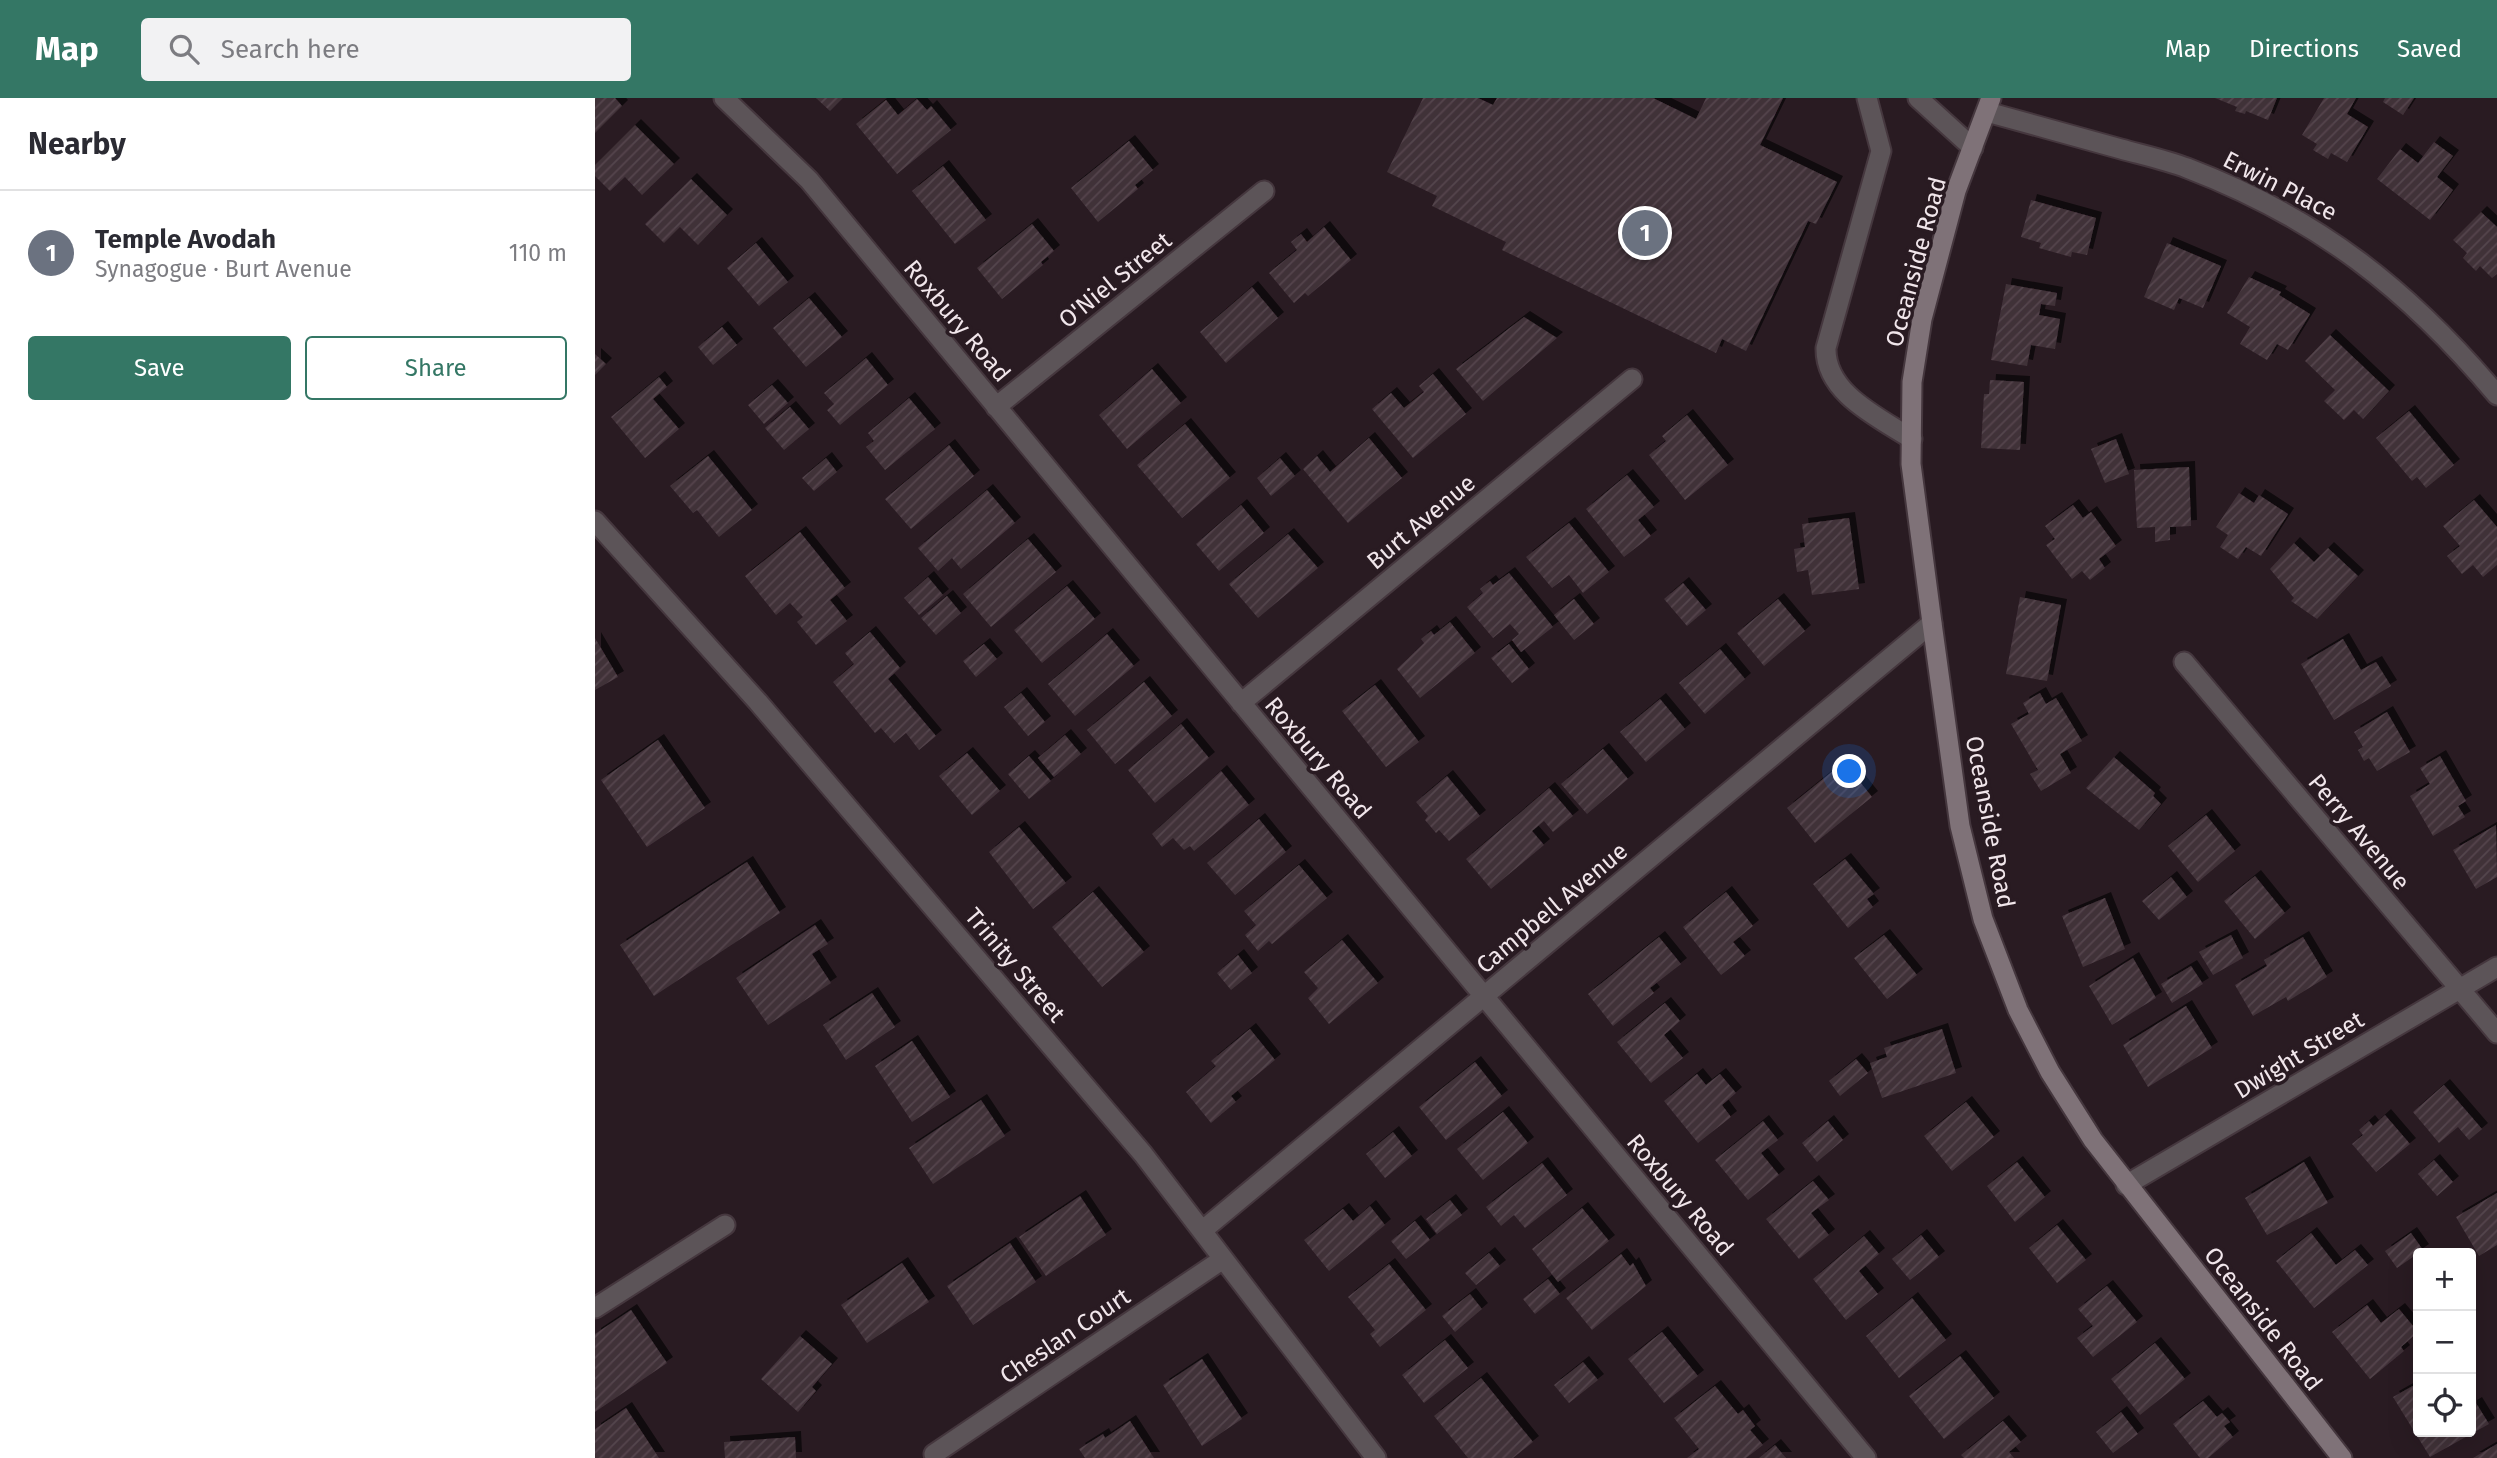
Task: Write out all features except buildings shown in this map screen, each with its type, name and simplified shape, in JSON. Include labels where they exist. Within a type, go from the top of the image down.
[{"type":"main road","name":"Oceanside Road","points":[[1989,105],[1955,191],[1922,319],[1912,382],[1912,464],[1932,623],[1960,826],[1983,919],[2018,1010],[2050,1072],[2126,1185],[2341,1458]]},
{"type":"street","name":"Roxbury Road","points":[[724,98],[809,180],[1866,1458]]},
{"type":"street","points":[[1867,98],[1881,151],[1826,348],[1826,362],[1836,383],[1854,400],[1912,439]]},
{"type":"street","points":[[1918,98],[1973,148]]},
{"type":"street","name":"Erwin Place","points":[[1989,105],[2185,167],[2248,193],[2334,241],[2389,282],[2430,320],[2497,395]]},
{"type":"street","name":"O'Niel Street","points":[[996,407],[1264,191]]},
{"type":"street","name":"Burt Avenue","points":[[1241,703],[1632,379]]},
{"type":"street","name":"Trinity Street","points":[[596,523],[758,702],[1143,1154],[1376,1458]]},
{"type":"street","name":"Campbell Avenue","points":[[1203,1230],[1932,623]]},
{"type":"street","name":"Perry Avenue","points":[[2184,662],[2497,1033]]},
{"type":"street","name":"Dwight Street","points":[[2126,1185],[2497,967]]},
{"type":"street","points":[[595,1308],[725,1225]]},
{"type":"street","name":"Cheslan Court","points":[[934,1454],[1223,1259]]},
{"type":"place","name":"Temple Avodah","points":[[1645,233]]}]
